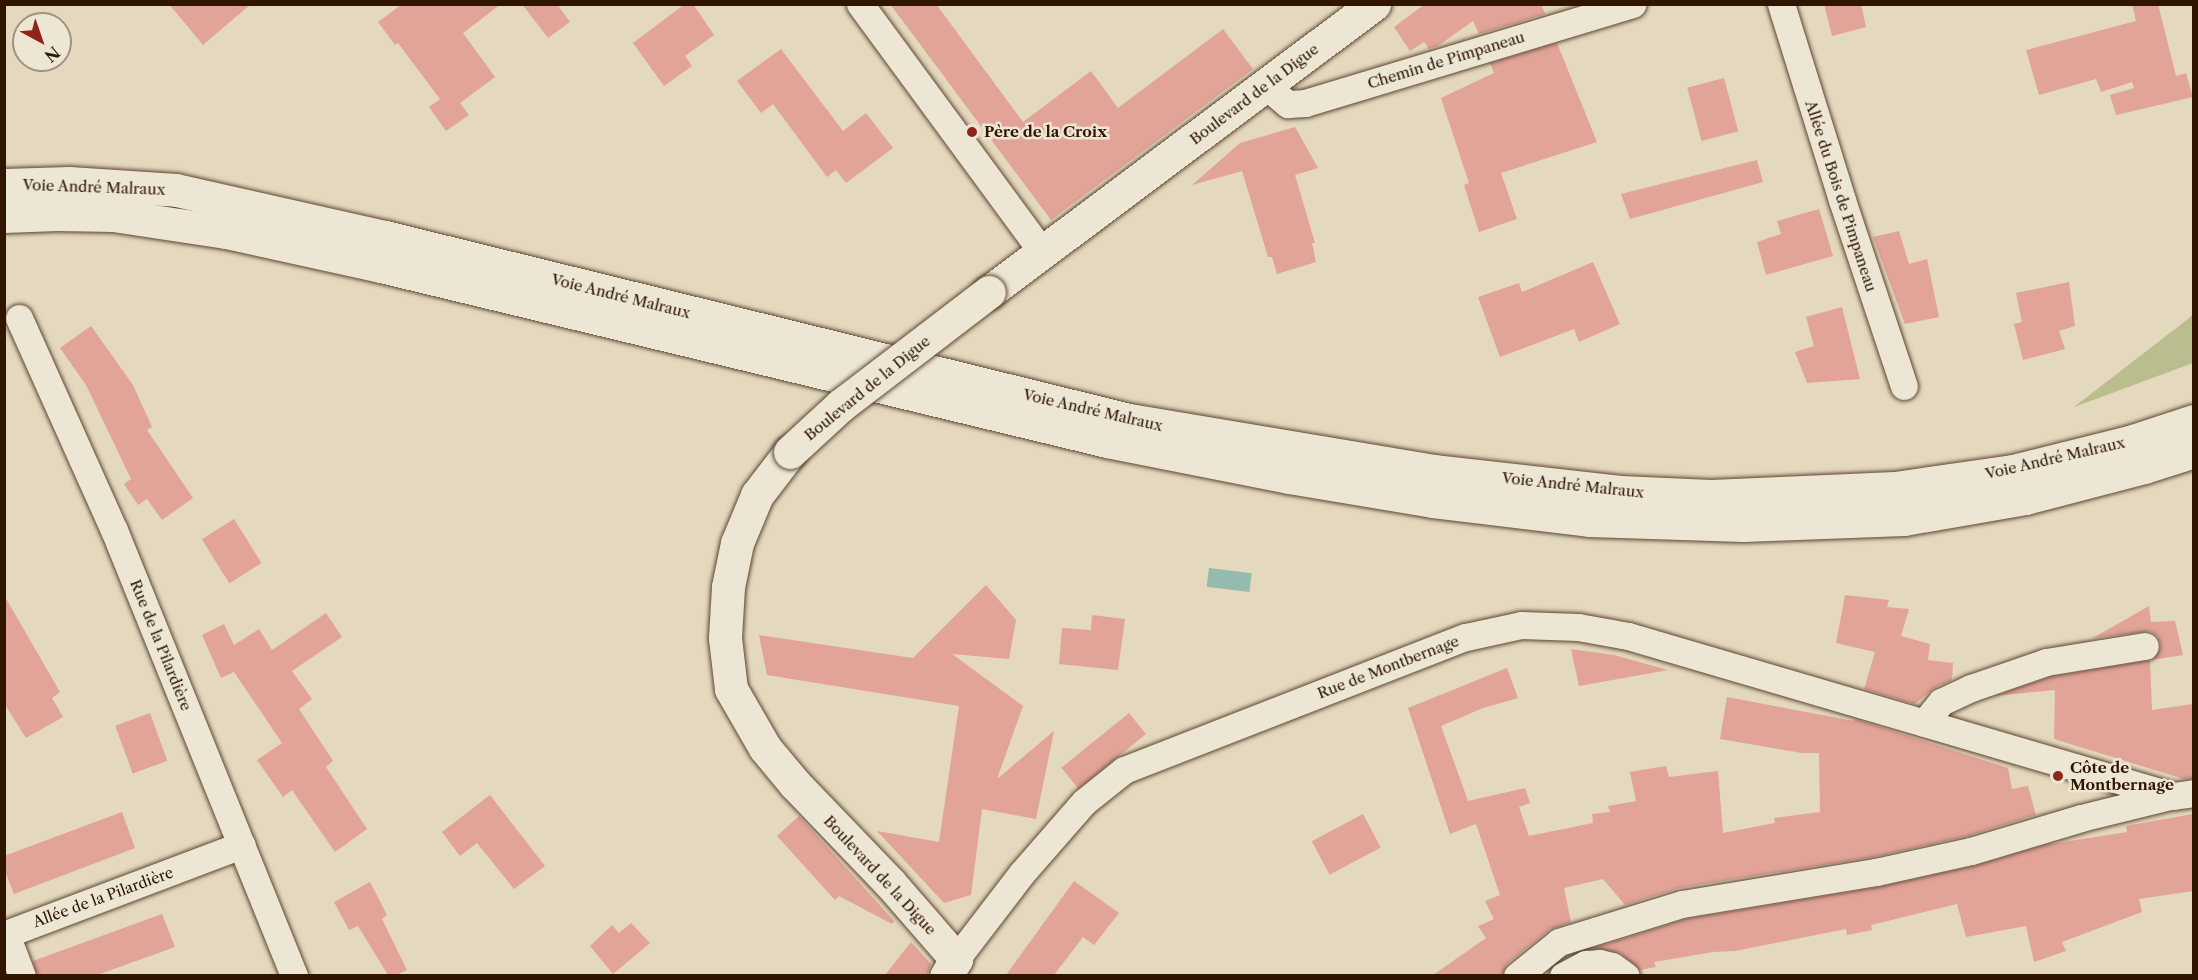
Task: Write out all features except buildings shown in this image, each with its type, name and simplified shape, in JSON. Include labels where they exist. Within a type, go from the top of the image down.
[{"type":"main road","name":"Boulevard de la Digue","points":[[951,967],[890,883],[795,784],[765,748],[731,688],[725,638],[728,587],[737,543],[757,495],[790,452],[834,411],[1374,4]]},
{"type":"main road","name":"Voie André Malraux","points":[[4,185],[69,183],[176,190],[385,237],[1129,420],[1433,471],[1620,492],[1712,496],[1895,488],[2013,471],[2133,441],[2193,421]]},
{"type":"main road","name":"Voie André Malraux","points":[[4,216],[113,215],[226,232],[381,266],[1107,441],[1289,477],[1422,499],[1589,520],[1743,525],[1904,519],[2025,498],[2144,467],[2193,451]]},
{"type":"street","points":[[860,4],[1042,252]]},
{"type":"street","name":"Chemin de Pimpaneau","points":[[1265,85],[1288,104],[1305,104],[1632,4]]},
{"type":"street","name":"Allée du Bois de Pimpaneau","points":[[1781,4],[1842,200],[1904,386]]},
{"type":"street","name":"Rue de la Pilardière","points":[[19,318],[114,530],[294,975]]},
{"type":"street","name":"Rue de Montbernage","points":[[951,967],[1022,873],[1084,802],[1124,770],[1466,637],[1521,625],[1578,627],[1628,636],[1924,723],[2183,794]]},
{"type":"street","points":[[1924,723],[1941,702],[1971,688],[2046,662],[2145,646]]},
{"type":"street","points":[[1518,975],[1558,942],[1682,903],[1876,872],[1939,858],[2081,818],[2183,794]]},
{"type":"street","name":"Allée de la Pilardière","points":[[22,975],[6,934],[242,845]]},
{"type":"street","points":[[1563,975],[1586,964],[1599,963],[1612,966],[1626,975]]},
{"type":"green space","points":[[2193,314],[2193,363],[2074,407],[2188,319]]},
{"type":"water","points":[[1209,568],[1252,573],[1249,592],[1207,587]]},
{"type":"place","name":"Père de la Croix","points":[[972,132]]},
{"type":"place","name":"Côte de Montbernage","points":[[2058,776]]}]
